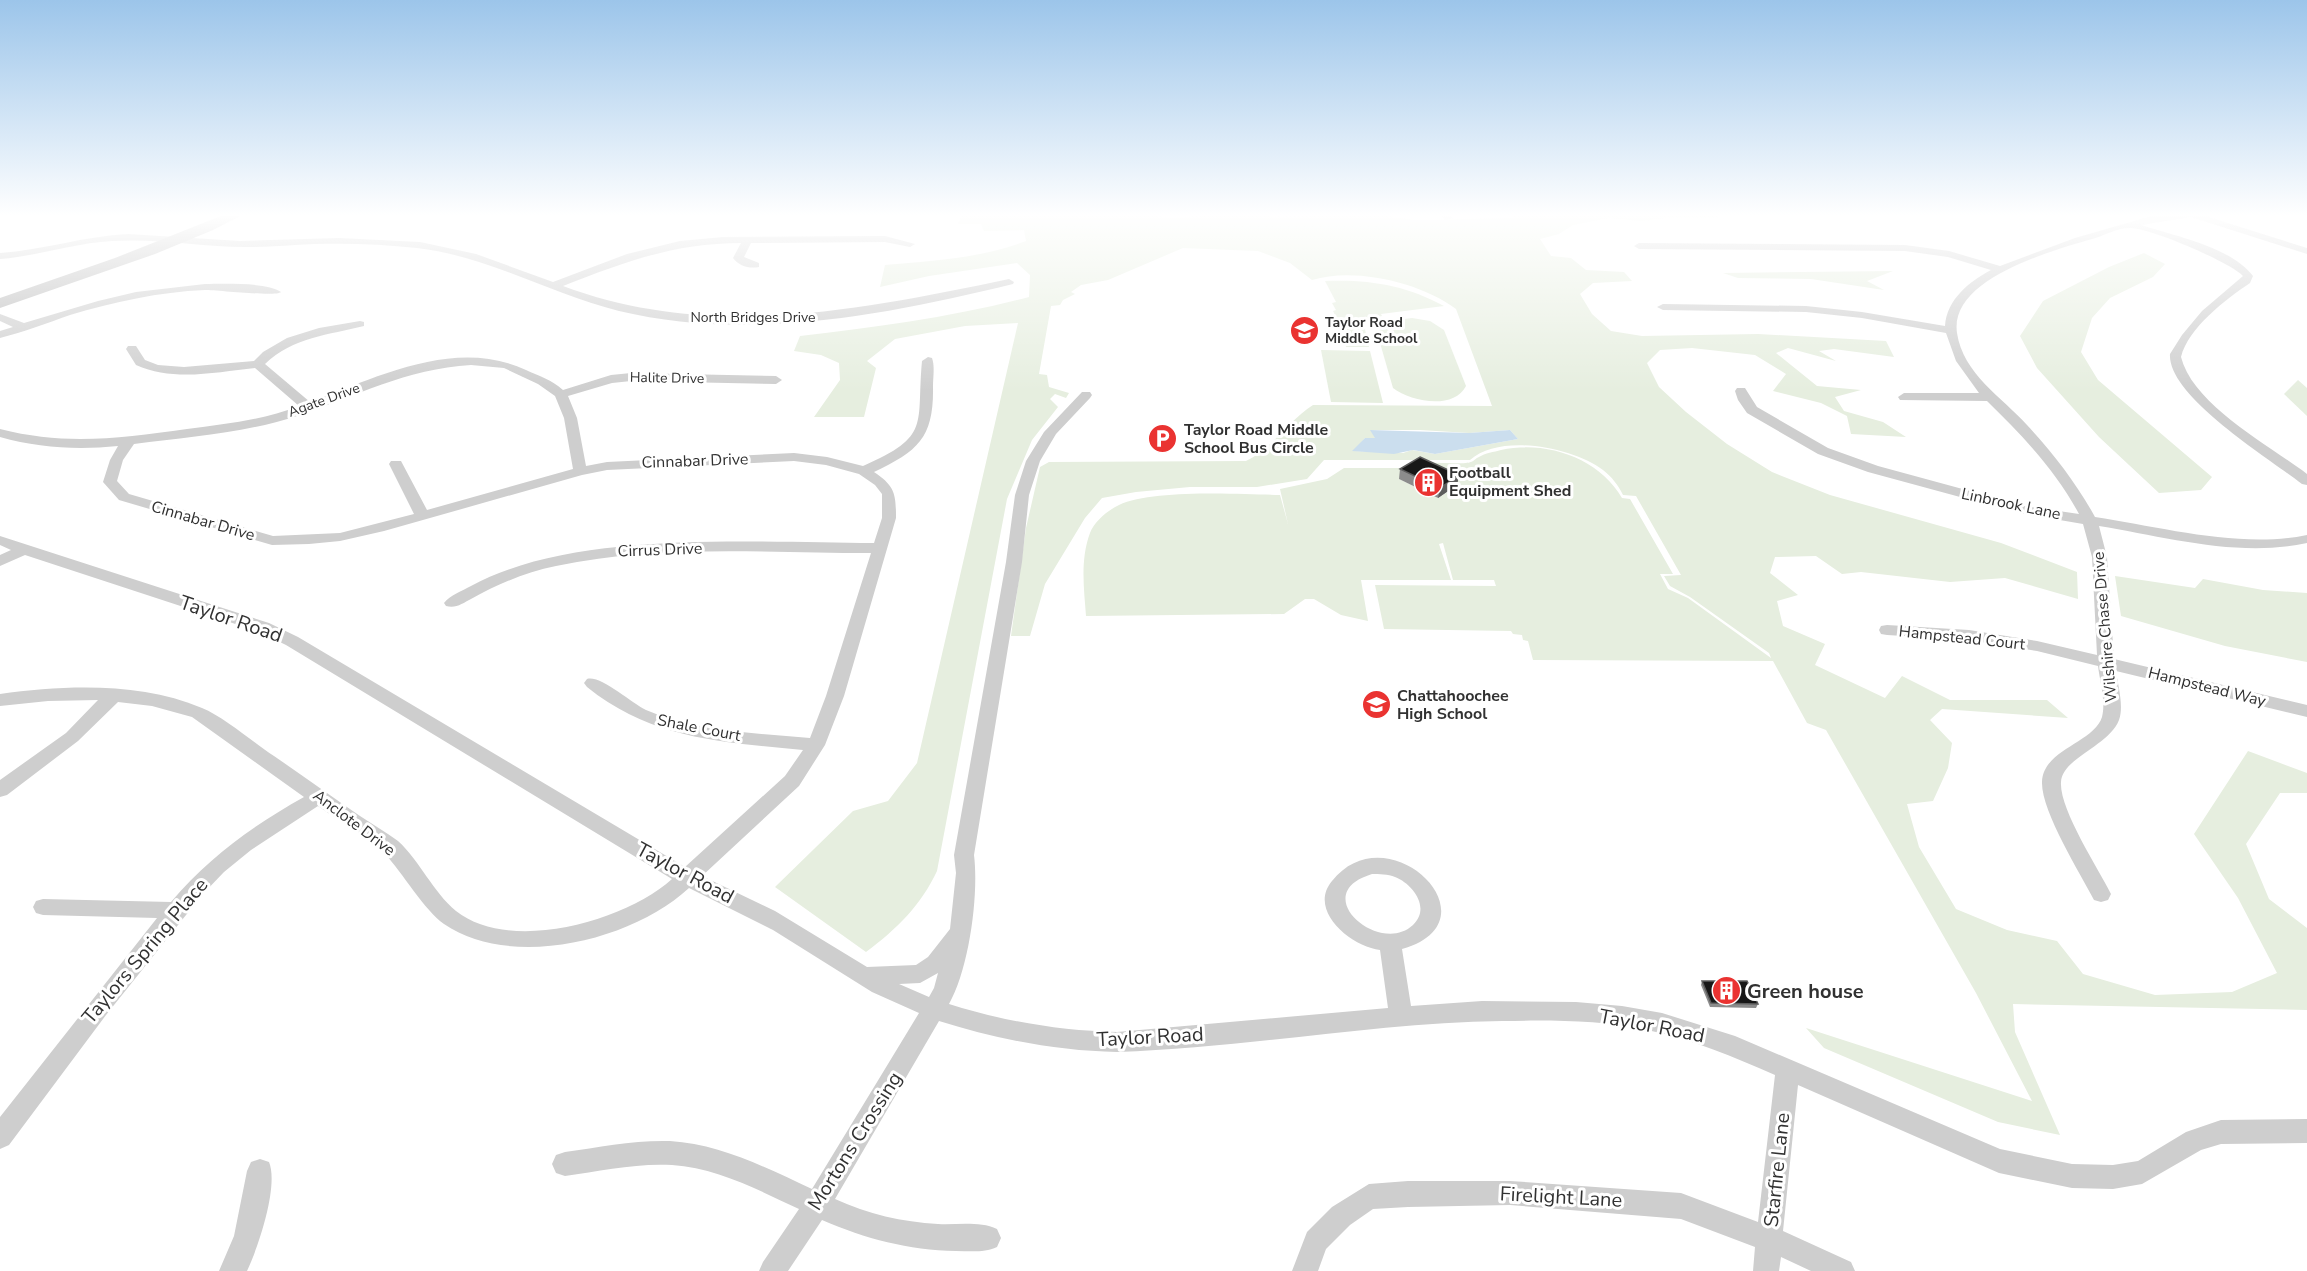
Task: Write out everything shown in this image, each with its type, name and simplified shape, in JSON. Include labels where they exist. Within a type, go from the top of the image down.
[{"type":"main road","points":[[0,303],[90,273]]},
{"type":"street","name":"North Bridges Drive","points":[[524,273],[601,302],[639,312],[745,321],[850,314],[1009,282]]},
{"type":"street","points":[[555,285],[588,273]]},
{"type":"street","points":[[1663,308],[1806,309],[1862,315],[1951,330],[1953,312],[1963,295],[1996,273]]},
{"type":"street","points":[[2247,273],[2246,281],[2220,297],[2201,316],[2178,348],[2175,364],[2182,380],[2200,399],[2307,481]]},
{"type":"street","points":[[2,332],[94,304],[158,290],[247,287],[276,292]]},
{"type":"street","points":[[0,317],[23,327]]},
{"type":"street","points":[[132,349],[141,364],[159,368],[202,370],[258,364],[264,357],[294,340],[360,324]]},
{"type":"street","name":"Wilshire Chase Drive","points":[[1951,330],[1961,360],[1990,397],[2037,444],[2089,520],[2101,559],[2102,615],[2112,706],[2110,720],[2097,737],[2060,762],[2051,782],[2056,807],[2101,894]]},
{"type":"street","name":"Agate Drive","points":[[0,433],[19,440],[68,444],[130,441],[266,421],[309,408],[398,372],[464,361],[502,363],[541,380],[561,394]]},
{"type":"street","points":[[864,471],[898,453],[913,442],[922,430],[927,416],[928,361]]},
{"type":"street","points":[[258,364],[309,408]]},
{"type":"street","name":"Halite Drive","points":[[561,394],[611,379],[631,377],[776,380]]},
{"type":"street","name":"Linbrook Lane","points":[[1741,391],[1744,400],[1752,410],[1805,442],[1843,459],[1998,504],[2225,542],[2262,545],[2285,544],[2307,539]]},
{"type":"street","points":[[561,394],[568,410],[580,471]]},
{"type":"street","name":"Mortons Crossing","points":[[772,1271],[817,1205],[945,990],[961,927],[966,873],[964,855],[1014,562],[1022,495],[1033,461],[1051,432],[1086,395]]},
{"type":"street","points":[[1904,397],[1990,397]]},
{"type":"street","name":"Cinnabar Drive","points":[[130,441],[112,467],[110,482],[124,497],[272,541],[340,537],[580,471],[634,463],[794,457],[827,461],[864,471],[880,482],[889,494],[889,518],[835,696],[816,745],[792,781],[687,878]]},
{"type":"street","points":[[396,464],[423,515]]},
{"type":"street","name":"Taylor Road","points":[[0,540],[24,550],[263,627],[292,641],[687,878],[743,904],[861,976],[935,1010],[966,1018],[1075,1040],[1124,1042],[1401,1017],[1534,1010],[1623,1016],[1687,1030],[1727,1043],[1999,1161],[2072,1176],[2113,1178],[2142,1172],[2195,1140],[2222,1132],[2307,1131]]},
{"type":"street","name":"Cirrus Drive","points":[[452,603],[474,589],[500,578],[560,562],[614,552],[663,548],[879,548]]},
{"type":"street","points":[[0,561],[24,550]]},
{"type":"street","name":"Hampstead Court","points":[[1887,630],[2001,639],[2107,663]]},
{"type":"street","name":"Hampstead Way","points":[[2107,663],[2307,711]]},
{"type":"street","name":"Shale Court","points":[[593,683],[646,717],[679,727],[716,734],[816,745]]},
{"type":"street","name":"Anclote Drive","points":[[0,700],[47,695],[113,696],[160,701],[198,713],[391,847],[448,916],[467,928],[490,936],[541,939],[597,929],[650,906],[687,878]]},
{"type":"street","points":[[0,790],[72,737],[113,696]]},
{"type":"street","name":"Taylors Spring Place","points":[[0,1137],[78,1032],[176,910],[205,878],[239,848],[280,819],[320,797]]},
{"type":"street","points":[[1370,866],[1387,866],[1403,871],[1425,888],[1431,902],[1431,915],[1425,927],[1412,937],[1390,943],[1361,935],[1349,927],[1336,910],[1334,900],[1337,886],[1345,875],[1370,866]]},
{"type":"street","points":[[43,907],[176,910]]},
{"type":"street","points":[[861,976],[920,974],[936,963],[961,927]]},
{"type":"street","points":[[1390,943],[1401,1017]]},
{"type":"street","name":"Starfire Lane","points":[[1766,1271],[1788,1069]]},
{"type":"street","points":[[565,1164],[636,1153],[688,1155],[725,1165],[856,1221],[900,1233],[949,1239],[988,1238]]},
{"type":"street","points":[[232,1271],[237,1263],[253,1214],[260,1171]]},
{"type":"street","name":"Firelight Lane","points":[[1305,1271],[1316,1241],[1341,1216],[1369,1197],[1408,1194],[1509,1193],[1681,1206],[1770,1239],[1842,1271]]},
{"type":"green space","points":[[883,273],[947,273],[929,276],[880,287]]},
{"type":"green space","points":[[1028,273],[1124,273],[1108,280],[1081,285],[1071,292],[1075,294],[1063,300],[1060,305],[1051,306],[1039,374],[1047,375],[1049,387],[1069,393],[1066,398],[1055,394],[1050,399],[1058,407],[1032,440],[1007,499],[937,871],[916,906],[866,952],[775,887],[853,811],[888,801],[917,763],[1018,323],[965,326],[895,339],[867,361],[876,368],[864,417],[814,417],[840,380],[839,363],[821,355],[794,351],[800,336],[944,316],[1029,297]]},
{"type":"green space","points":[[1303,273],[1625,273],[1632,281],[1593,283],[1580,294],[1592,314],[1611,331],[1642,336],[1758,334],[1886,341],[1894,357],[1834,349],[1819,351],[1836,361],[1788,348],[1776,353],[1817,386],[1861,390],[1835,397],[1844,411],[1883,422],[1906,437],[1851,434],[1847,416],[1821,403],[1773,391],[1786,374],[1755,355],[1692,348],[1660,350],[1647,363],[1659,387],[1686,412],[1727,444],[1772,472],[1830,495],[2001,543],[2077,572],[2078,599],[2005,578],[1950,582],[1861,572],[1842,574],[1816,556],[1775,557],[1770,573],[1798,595],[1777,601],[1783,626],[1825,644],[1815,665],[1885,698],[1902,676],[1950,700],[2047,700],[2068,718],[1942,709],[1930,720],[1952,743],[1948,768],[1933,801],[1907,804],[1919,847],[1956,909],[2007,930],[2057,941],[2083,974],[2155,995],[2232,992],[2277,973],[2238,898],[2194,834],[2248,751],[2307,773],[2307,793],[2280,793],[2246,844],[2269,899],[2307,928],[2307,1010],[2013,1004],[2015,1032],[2060,1135],[1998,1122],[1824,1048],[1806,1028],[2032,1101],[1976,993],[1826,730],[1807,723],[1773,661],[1533,660],[1528,641],[1523,640],[1522,635],[1513,634],[1511,631],[1384,629],[1375,585],[1496,586],[1494,580],[1453,580],[1443,543],[1439,544],[1451,580],[1361,580],[1368,621],[1341,615],[1314,599],[1305,599],[1284,614],[1086,616],[1084,575],[1087,543],[1098,521],[1119,505],[1134,500],[1174,495],[1280,495],[1288,524],[1280,489],[1327,479],[1344,468],[1404,468],[1399,479],[1438,498],[1457,486],[1419,467],[1420,462],[1467,463],[1484,454],[1501,450],[1536,448],[1570,455],[1600,472],[1622,498],[1630,499],[1673,574],[1660,574],[1668,589],[1688,598],[1771,658],[1769,653],[1690,597],[1670,586],[1664,576],[1681,575],[1636,496],[1623,495],[1603,470],[1573,455],[1555,450],[1536,446],[1517,445],[1483,452],[1470,460],[1324,460],[1307,479],[1257,487],[1190,487],[1102,498],[1085,518],[1045,584],[1030,636],[1011,636],[1026,528],[1040,467],[1049,462],[1246,461],[1264,449],[1313,405],[1492,406],[1456,309],[1424,291],[1367,276],[1329,276],[1312,280]],"holes":[[[1372,430],[1469,433],[1510,430],[1518,439],[1435,454],[1412,450],[1403,453],[1354,451],[1365,438],[1376,438]]]},
{"type":"green space","points":[[1724,273],[1887,273],[1867,281],[1884,290],[1811,279],[1738,278]]},
{"type":"green space","points":[[2097,273],[2156,273],[2110,298],[2092,318],[2081,352],[2098,380],[2212,477],[2201,490],[2159,493],[2099,437],[2037,368],[2020,336],[2043,301]]},
{"type":"green space","points":[[1325,281],[1372,282],[1401,288],[1444,306],[1381,314],[1382,316],[1349,323],[1338,321],[1332,303],[1336,302]]},
{"type":"green space","points":[[1412,318],[1430,321],[1444,330],[1466,386],[1460,394],[1442,401],[1432,401],[1410,397],[1393,388],[1376,329],[1388,321]]},
{"type":"green space","points":[[1341,324],[1364,325],[1369,347],[1346,347]]},
{"type":"green space","points":[[1321,350],[1370,351],[1383,403],[1331,402]]},
{"type":"green space","points":[[2298,380],[2307,388],[2307,416],[2284,394]]},
{"type":"green space","points":[[2115,576],[2195,588],[2203,579],[2263,590],[2307,593],[2307,662],[2225,646],[2121,616]]},
{"type":"water","points":[[1370,430],[1469,433],[1510,430],[1518,439],[1435,454],[1413,450],[1394,454],[1352,451],[1365,438],[1375,438]]},
{"type":"building","points":[[1420,457],[1459,475],[1440,488],[1400,469]]},
{"type":"building","name":"Green house","points":[[1702,981],[1747,981],[1758,1004],[1711,1003]]},
{"type":"place","name":"Taylor Road Middle School","points":[[1304,330]]},
{"type":"place","name":"Taylor Road Middle School Bus Circle","points":[[1163,439]]},
{"type":"place","name":"Football Equipment Shed","points":[[1428,482]]},
{"type":"place","name":"Chattahoochee High School","points":[[1376,705]]},
{"type":"place","name":"Green house","points":[[1726,991]]}]
